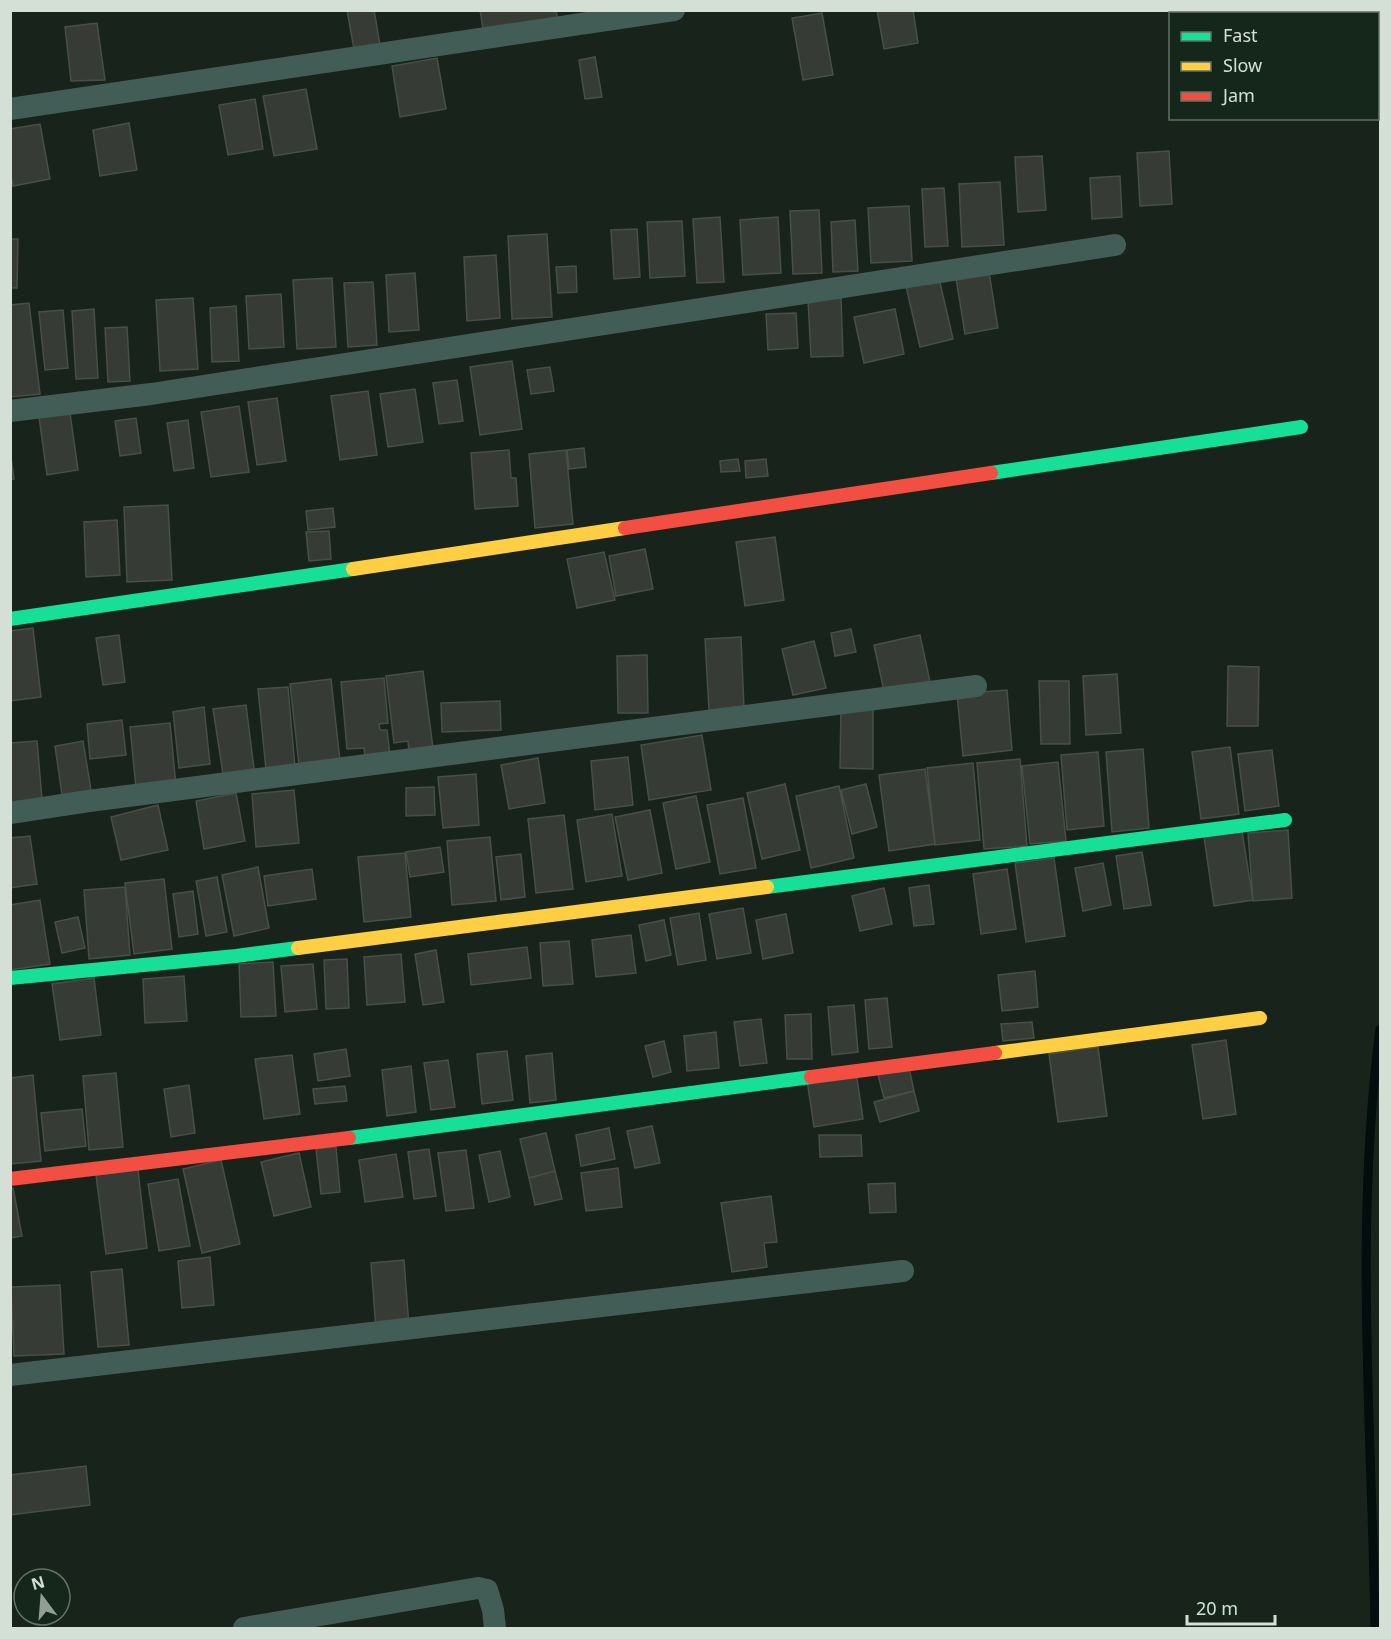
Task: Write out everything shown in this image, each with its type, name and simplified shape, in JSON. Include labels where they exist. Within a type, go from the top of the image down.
[{"type":"street","points":[[10,109],[674,10]]},
{"type":"street","points":[[10,411],[151,393],[1115,245]]},
{"type":"street","points":[[10,619],[138,602],[1301,427]]},
{"type":"street","points":[[10,813],[976,686]]},
{"type":"street","points":[[10,978],[236,956],[1286,820]]},
{"type":"street","points":[[10,1179],[237,1154],[1260,1018]]},
{"type":"street","points":[[10,1375],[903,1271]]},
{"type":"street","points":[[244,1629],[478,1588],[487,1590],[493,1610],[495,1629]]},
{"type":"building","points":[[347,10],[374,10],[381,51],[355,55]]},
{"type":"building","points":[[480,10],[556,10],[558,22],[484,35]]},
{"type":"building","points":[[877,10],[913,10],[918,43],[884,49]]},
{"type":"building","points":[[822,13],[833,75],[803,80],[792,18]]},
{"type":"building","points":[[97,23],[105,80],[71,81],[65,27]]},
{"type":"building","points":[[595,57],[602,97],[585,99],[579,60]]},
{"type":"building","points":[[437,58],[446,109],[400,117],[392,66]]},
{"type":"building","points":[[306,89],[317,149],[274,156],[263,96]]},
{"type":"building","points":[[255,99],[263,149],[228,155],[219,105]]},
{"type":"building","points":[[129,123],[137,170],[100,176],[93,130]]},
{"type":"building","points":[[40,124],[50,179],[13,186],[10,170],[10,129]]},
{"type":"building","points":[[1169,151],[1172,204],[1140,206],[1137,153]]},
{"type":"building","points":[[1042,156],[1046,210],[1018,212],[1015,157]]},
{"type":"building","points":[[1120,176],[1122,217],[1092,219],[1090,178]]},
{"type":"building","points":[[1000,182],[1004,245],[962,247],[959,184]]},
{"type":"building","points":[[944,188],[948,246],[925,247],[922,189]]},
{"type":"building","points":[[909,206],[912,261],[871,263],[868,208]]},
{"type":"building","points":[[819,210],[822,273],[793,274],[790,211]]},
{"type":"building","points":[[720,217],[724,282],[697,283],[693,219]]},
{"type":"building","points":[[778,217],[781,273],[743,275],[740,220]]},
{"type":"building","points":[[855,220],[858,271],[833,272],[831,222]]},
{"type":"building","points":[[682,221],[685,276],[650,278],[647,222]]},
{"type":"building","points":[[637,229],[640,277],[614,279],[611,230]]},
{"type":"building","points":[[547,234],[552,317],[512,319],[508,236]]},
{"type":"building","points":[[10,239],[18,239],[17,288],[10,288]]},
{"type":"building","points":[[496,255],[500,318],[467,321],[464,257]]},
{"type":"building","points":[[576,266],[577,292],[558,293],[556,267]]},
{"type":"building","points":[[988,266],[998,328],[965,334],[955,272]]},
{"type":"building","points":[[415,273],[419,330],[389,332],[386,275]]},
{"type":"building","points":[[938,274],[953,339],[920,347],[905,282]]},
{"type":"building","points":[[332,278],[336,347],[297,349],[293,280]]},
{"type":"building","points":[[373,282],[377,345],[348,347],[344,283]]},
{"type":"building","points":[[281,294],[284,347],[249,349],[246,296]]},
{"type":"building","points":[[193,298],[198,369],[160,371],[156,300]]},
{"type":"building","points":[[841,298],[843,356],[811,357],[808,300]]},
{"type":"building","points":[[29,303],[40,394],[10,397],[10,305]]},
{"type":"building","points":[[236,306],[239,361],[212,362],[210,308]]},
{"type":"building","points":[[94,309],[98,378],[76,379],[72,311]]},
{"type":"building","points":[[895,309],[904,354],[864,363],[854,317]]},
{"type":"building","points":[[63,310],[68,368],[45,370],[39,312]]},
{"type":"building","points":[[796,313],[798,348],[768,350],[766,314]]},
{"type":"building","points":[[127,327],[130,381],[108,382],[105,328]]},
{"type":"building","points":[[512,361],[522,429],[480,435],[470,367]]},
{"type":"building","points":[[550,367],[554,391],[531,394],[527,370]]},
{"type":"building","points":[[457,380],[463,421],[439,424],[433,383]]},
{"type":"building","points":[[415,389],[423,442],[388,447],[380,394]]},
{"type":"building","points":[[368,391],[377,455],[340,460],[331,396]]},
{"type":"building","points":[[277,398],[286,461],[257,465],[248,402]]},
{"type":"building","points":[[239,406],[249,472],[211,477],[201,412]]},
{"type":"building","points":[[70,413],[78,470],[47,475],[39,417]]},
{"type":"building","points":[[136,418],[141,453],[120,456],[115,421]]},
{"type":"building","points":[[188,420],[194,468],[174,471],[167,423]]},
{"type":"building","points":[[584,448],[586,467],[569,469],[567,450]]},
{"type":"building","points":[[10,450],[14,479],[10,480]]},
{"type":"building","points":[[509,450],[511,478],[516,478],[518,506],[475,509],[471,453]]},
{"type":"building","points":[[566,450],[573,524],[535,528],[529,454]]},
{"type":"building","points":[[738,459],[740,471],[721,472],[720,461]]},
{"type":"building","points":[[766,459],[768,476],[746,478],[745,461]]},
{"type":"building","points":[[168,505],[172,580],[127,582],[124,507]]},
{"type":"building","points":[[333,508],[335,527],[308,530],[306,511]]},
{"type":"building","points":[[117,520],[120,575],[86,577],[84,522]]},
{"type":"building","points":[[329,531],[331,559],[309,561],[306,532]]},
{"type":"building","points":[[775,537],[784,600],[745,606],[736,542]]},
{"type":"building","points":[[645,549],[653,589],[616,596],[609,556]]},
{"type":"building","points":[[604,552],[615,600],[577,608],[567,559]]},
{"type":"building","points":[[33,628],[41,697],[10,701],[10,631]]},
{"type":"building","points":[[851,629],[856,652],[835,656],[831,633]]},
{"type":"building","points":[[119,635],[125,682],[103,685],[96,638]]},
{"type":"building","points":[[920,635],[930,682],[884,691],[874,645]]},
{"type":"building","points":[[741,637],[744,709],[709,710],[705,639]]},
{"type":"building","points":[[814,641],[826,688],[793,695],[782,649]]},
{"type":"building","points":[[647,655],[648,713],[618,713],[617,656]]},
{"type":"building","points":[[1228,666],[1259,667],[1258,726],[1227,726]]},
{"type":"building","points":[[423,671],[433,748],[409,751],[408,741],[394,743],[386,676]]},
{"type":"building","points":[[1117,674],[1121,733],[1086,735],[1083,676]]},
{"type":"building","points":[[384,678],[388,723],[379,724],[380,730],[387,730],[390,755],[365,757],[364,748],[347,749],[341,682]]},
{"type":"building","points":[[331,679],[340,761],[299,765],[290,684]]},
{"type":"building","points":[[1039,681],[1069,681],[1070,744],[1041,744]]},
{"type":"building","points":[[288,687],[295,767],[266,770],[258,689]]},
{"type":"building","points":[[1007,690],[1012,750],[963,756],[957,694]]},
{"type":"building","points":[[500,701],[501,730],[442,732],[441,703]]},
{"type":"building","points":[[246,705],[254,769],[223,774],[213,709]]},
{"type":"building","points":[[204,707],[210,764],[179,768],[173,712]]},
{"type":"building","points":[[841,707],[873,707],[873,769],[840,768]]},
{"type":"building","points":[[122,720],[126,755],[90,759],[87,724]]},
{"type":"building","points":[[170,723],[176,785],[136,788],[130,727]]},
{"type":"building","points":[[702,735],[711,790],[649,800],[641,745]]},
{"type":"building","points":[[37,741],[42,799],[10,802],[10,743]]},
{"type":"building","points":[[83,741],[91,790],[62,795],[55,746]]},
{"type":"building","points":[[1230,747],[1239,814],[1201,819],[1192,752]]},
{"type":"building","points":[[1143,749],[1149,828],[1112,832],[1106,752]]},
{"type":"building","points":[[1272,750],[1279,806],[1245,811],[1238,754]]},
{"type":"building","points":[[1098,752],[1104,826],[1067,830],[1061,755]]},
{"type":"building","points":[[628,757],[633,805],[595,810],[591,761]]},
{"type":"building","points":[[538,758],[545,803],[509,809],[501,765]]},
{"type":"building","points":[[1020,759],[1027,846],[984,849],[977,763]]},
{"type":"building","points":[[1058,762],[1066,841],[1030,844],[1022,766]]},
{"type":"building","points":[[973,763],[980,840],[935,845],[927,768]]},
{"type":"building","points":[[925,769],[935,844],[889,851],[879,775]]},
{"type":"building","points":[[476,774],[479,825],[443,828],[438,777]]},
{"type":"building","points":[[785,784],[800,850],[762,859],[747,793]]},
{"type":"building","points":[[866,784],[877,827],[852,834],[841,790]]},
{"type":"building","points":[[839,786],[854,858],[811,868],[796,796]]},
{"type":"building","points":[[434,787],[435,815],[406,816],[406,788]]},
{"type":"building","points":[[294,790],[299,843],[256,847],[252,794]]},
{"type":"building","points":[[236,793],[245,841],[204,849],[196,801]]},
{"type":"building","points":[[696,796],[710,862],[676,869],[663,803]]},
{"type":"building","points":[[743,798],[756,868],[720,874],[707,805]]},
{"type":"building","points":[[158,805],[168,850],[121,860],[111,817]]},
{"type":"building","points":[[650,810],[662,873],[628,880],[615,817]]},
{"type":"building","points":[[612,814],[622,876],[586,882],[577,820]]},
{"type":"building","points":[[564,815],[573,889],[536,893],[528,819]]},
{"type":"building","points":[[1288,830],[1292,898],[1253,901],[1248,833]]},
{"type":"building","points":[[1242,831],[1253,900],[1214,906],[1204,837]]},
{"type":"building","points":[[30,836],[37,884],[10,888],[10,838]]},
{"type":"building","points":[[490,837],[496,901],[452,905],[447,841]]},
{"type":"building","points":[[440,847],[444,872],[410,877],[406,852]]},
{"type":"building","points":[[1142,852],[1151,905],[1124,909],[1116,856]]},
{"type":"building","points":[[405,853],[411,917],[364,922],[358,857]]},
{"type":"building","points":[[521,854],[525,897],[501,900],[496,857]]},
{"type":"building","points":[[1054,858],[1065,936],[1026,942],[1015,863]]},
{"type":"building","points":[[1103,863],[1111,905],[1083,911],[1075,868]]},
{"type":"building","points":[[258,867],[269,928],[234,936],[222,875]]},
{"type":"building","points":[[312,869],[316,899],[268,906],[264,876]]},
{"type":"building","points":[[1007,869],[1016,929],[981,934],[973,874]]},
{"type":"building","points":[[217,877],[227,932],[206,936],[196,881]]},
{"type":"building","points":[[164,879],[172,949],[134,954],[125,883]]},
{"type":"building","points":[[929,885],[934,924],[914,926],[909,888]]},
{"type":"building","points":[[125,887],[130,955],[89,959],[84,890]]},
{"type":"building","points":[[884,888],[892,924],[860,931],[852,896]]},
{"type":"building","points":[[193,891],[198,934],[179,937],[173,894]]},
{"type":"building","points":[[40,900],[50,964],[10,970],[10,905]]},
{"type":"building","points":[[743,908],[751,953],[717,959],[709,914]]},
{"type":"building","points":[[699,913],[706,960],[678,965],[670,918]]},
{"type":"building","points":[[786,914],[793,953],[763,959],[756,920]]},
{"type":"building","points":[[78,917],[85,948],[62,953],[55,922]]},
{"type":"building","points":[[664,920],[671,955],[646,961],[639,925]]},
{"type":"building","points":[[631,935],[636,973],[596,977],[592,940]]},
{"type":"building","points":[[569,941],[573,984],[543,986],[540,943]]},
{"type":"building","points":[[527,947],[531,978],[471,985],[468,954]]},
{"type":"building","points":[[436,950],[444,1002],[423,1005],[415,954]]},
{"type":"building","points":[[401,954],[405,1002],[367,1005],[364,957]]},
{"type":"building","points":[[347,959],[349,1008],[326,1009],[324,960]]},
{"type":"building","points":[[273,962],[276,1016],[241,1017],[239,964]]},
{"type":"building","points":[[313,964],[317,1009],[285,1012],[281,966]]},
{"type":"building","points":[[1035,971],[1038,1007],[1002,1011],[998,975]]},
{"type":"building","points":[[184,976],[187,1021],[145,1023],[143,979]]},
{"type":"building","points":[[94,978],[101,1035],[60,1040],[52,984]]},
{"type":"building","points":[[887,998],[892,1047],[869,1049],[865,1000]]},
{"type":"building","points":[[854,1005],[858,1052],[832,1055],[828,1007]]},
{"type":"building","points":[[811,1014],[812,1059],[787,1059],[785,1015]]},
{"type":"building","points":[[761,1019],[767,1063],[740,1066],[734,1022]]},
{"type":"building","points":[[1032,1022],[1034,1038],[1003,1041],[1001,1024]]},
{"type":"building","points":[[716,1032],[719,1068],[687,1071],[684,1036]]},
{"type":"building","points":[[1226,1040],[1236,1114],[1203,1119],[1192,1045]]},
{"type":"building","points":[[664,1041],[671,1072],[653,1077],[645,1046]]},
{"type":"building","points":[[1098,1047],[1107,1116],[1058,1122],[1049,1054]]},
{"type":"building","points":[[346,1049],[350,1076],[318,1081],[314,1054]]},
{"type":"building","points":[[507,1051],[513,1100],[482,1104],[477,1054]]},
{"type":"building","points":[[552,1053],[556,1100],[530,1103],[526,1056]]},
{"type":"building","points":[[292,1055],[300,1114],[264,1119],[255,1059]]},
{"type":"building","points":[[448,1060],[455,1107],[431,1110],[424,1063]]},
{"type":"building","points":[[411,1066],[416,1112],[387,1116],[382,1070]]},
{"type":"building","points":[[909,1068],[914,1091],[884,1098],[878,1075]]},
{"type":"building","points":[[856,1072],[863,1119],[814,1127],[807,1080]]},
{"type":"building","points":[[116,1073],[123,1147],[89,1150],[83,1076]]},
{"type":"building","points":[[33,1075],[41,1161],[10,1164],[10,1078]]},
{"type":"building","points":[[189,1085],[195,1133],[171,1137],[164,1089]]},
{"type":"building","points":[[345,1086],[347,1101],[315,1104],[313,1089]]},
{"type":"building","points":[[914,1091],[919,1111],[880,1122],[874,1102]]},
{"type":"building","points":[[82,1109],[86,1146],[45,1151],[41,1113]]},
{"type":"building","points":[[652,1126],[660,1163],[635,1168],[627,1131]]},
{"type":"building","points":[[609,1128],[615,1159],[581,1166],[576,1135]]},
{"type":"building","points":[[546,1133],[555,1171],[529,1178],[520,1139]]},
{"type":"building","points":[[819,1135],[861,1135],[862,1156],[820,1157]]},
{"type":"building","points":[[336,1147],[340,1192],[321,1194],[316,1149]]},
{"type":"building","points":[[429,1149],[436,1196],[414,1199],[408,1152]]},
{"type":"building","points":[[466,1150],[474,1208],[446,1211],[438,1153]]},
{"type":"building","points":[[500,1151],[510,1197],[489,1202],[479,1155]]},
{"type":"building","points":[[299,1153],[311,1207],[274,1216],[261,1162]]},
{"type":"building","points":[[396,1154],[403,1197],[365,1202],[359,1160]]},
{"type":"building","points":[[221,1160],[240,1244],[202,1253],[183,1169]]},
{"type":"building","points":[[618,1168],[622,1207],[586,1211],[581,1173]]},
{"type":"building","points":[[138,1170],[147,1248],[106,1254],[96,1175]]},
{"type":"building","points":[[555,1171],[562,1199],[535,1205],[529,1178]]},
{"type":"building","points":[[178,1179],[190,1246],[159,1251],[148,1184]]},
{"type":"building","points":[[895,1183],[896,1212],[870,1213],[868,1184]]},
{"type":"building","points":[[13,1188],[22,1236],[10,1238],[10,1189]]},
{"type":"building","points":[[771,1196],[777,1242],[764,1243],[767,1267],[732,1272],[721,1203]]},
{"type":"building","points":[[210,1257],[214,1305],[182,1308],[178,1261]]},
{"type":"building","points":[[404,1260],[409,1327],[376,1329],[371,1263]]},
{"type":"building","points":[[122,1269],[129,1345],[98,1347],[91,1272]]},
{"type":"building","points":[[60,1285],[64,1354],[14,1356],[11,1287]]},
{"type":"building","points":[[86,1466],[90,1505],[10,1515],[10,1475]]},
{"type":"waterway","points":[[1375,1628],[1366,1254],[1372,1104],[1380,1029]]},
{"type":"traffic: fast","points":[[991,473],[1301,427]]},
{"type":"traffic: fast","points":[[10,619],[353,569]]},
{"type":"traffic: fast","points":[[767,887],[1285,820]]},
{"type":"traffic: fast","points":[[10,978],[298,948]]},
{"type":"traffic: fast","points":[[349,1138],[811,1077]]},
{"type":"traffic: slow","points":[[353,569],[625,528]]},
{"type":"traffic: slow","points":[[298,948],[767,887]]},
{"type":"traffic: slow","points":[[995,1053],[1260,1018]]},
{"type":"traffic: jam","points":[[625,528],[991,473]]},
{"type":"traffic: jam","points":[[811,1077],[995,1053]]},
{"type":"traffic: jam","points":[[10,1179],[349,1138]]}]
